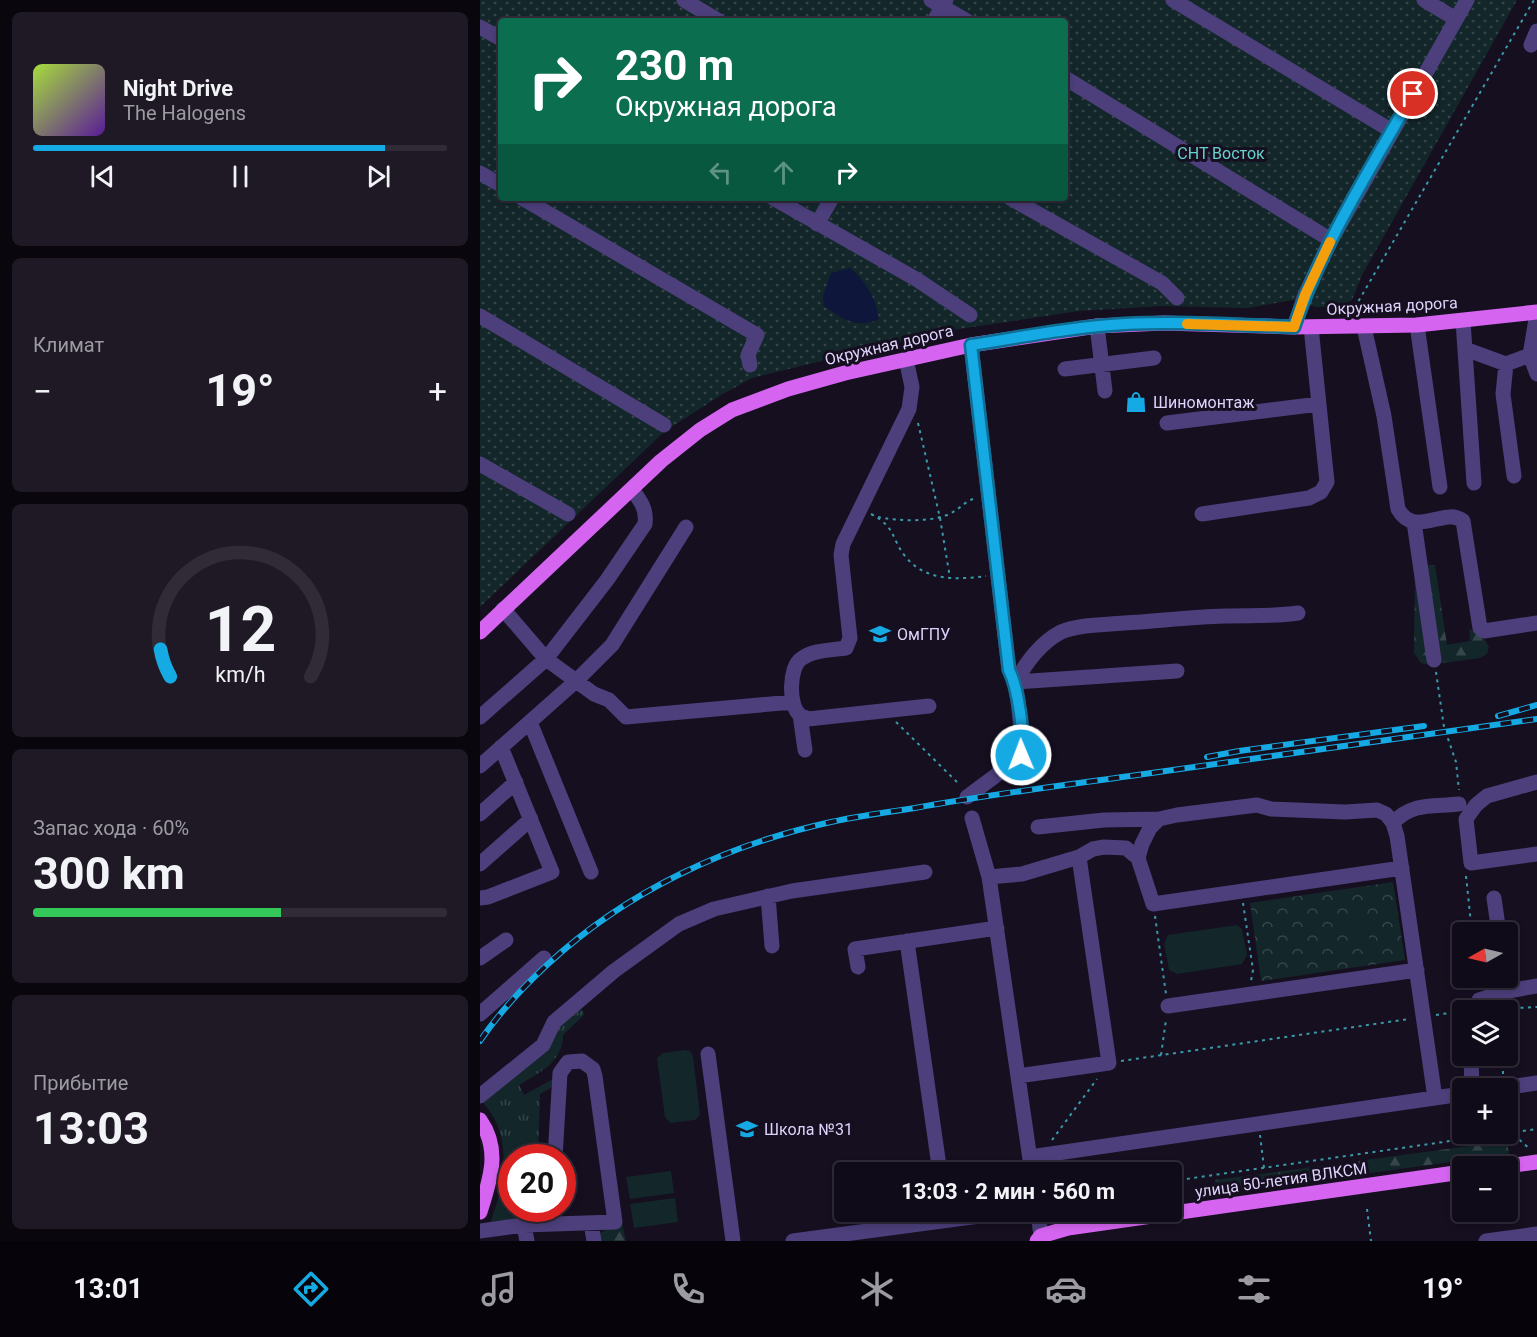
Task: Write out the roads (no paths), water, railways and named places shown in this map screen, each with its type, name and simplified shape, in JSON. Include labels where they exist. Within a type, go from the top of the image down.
[{"type":"main road","name":"Окружная дорога","points":[[480,632],[660,461],[700,430],[732,410],[788,388],[906,358],[971,345],[1097,326],[1164,323],[1364,327],[1417,325],[1537,313]]},
{"type":"main road","points":[[480,1120],[489,1135],[493,1159],[491,1178],[480,1212]]},
{"type":"main road","points":[[1518,1164],[1537,1162]]},
{"type":"main road","name":"улица 50-летия ВЛКСМ","points":[[1047,1237],[1452,1174]]},
{"type":"lane","points":[[684,0],[714,18]]},
{"type":"lane","points":[[1173,0],[1392,131]]},
{"type":"lane","points":[[1424,0],[1456,19]]},
{"type":"lane","points":[[1294,327],[1305,295],[1331,240],[1467,0]]},
{"type":"lane","points":[[935,18],[940,2],[963,18]]},
{"type":"lane","points":[[480,27],[498,37]]},
{"type":"lane","points":[[1068,80],[1331,240]]},
{"type":"lane","points":[[480,173],[498,183]]},
{"type":"lane","points":[[527,201],[757,335],[748,355],[750,365]]},
{"type":"lane","points":[[778,201],[916,279],[970,315]]},
{"type":"lane","points":[[817,224],[830,201]]},
{"type":"lane","points":[[1015,201],[1161,283],[1177,298]]},
{"type":"lane","points":[[1537,313],[1530,355],[1537,374]]},
{"type":"lane","points":[[480,316],[664,425]]},
{"type":"lane","points":[[1462,321],[1474,483]]},
{"type":"lane","points":[[1417,325],[1440,487]]},
{"type":"lane","points":[[1097,326],[1106,391]]},
{"type":"lane","points":[[1202,514],[1309,498],[1321,492],[1327,482],[1311,327]]},
{"type":"lane","points":[[1364,327],[1384,416],[1398,509],[1402,516],[1414,522],[1454,517],[1462,521],[1480,628],[1484,631],[1537,623]]},
{"type":"lane","points":[[968,797],[1018,759],[1023,747],[1015,682],[1009,670],[971,345]]},
{"type":"lane","points":[[1465,349],[1506,364],[1530,355]]},
{"type":"lane","points":[[805,750],[796,708],[793,669],[798,661],[807,655],[846,648],[850,638],[841,555],[843,544],[868,513],[909,409],[912,387],[906,358]]},
{"type":"lane","points":[[1065,369],[1154,358]]},
{"type":"lane","points":[[1506,364],[1503,394],[1514,476]]},
{"type":"lane","points":[[1167,423],[1319,404]]},
{"type":"lane","points":[[480,464],[568,514]]},
{"type":"lane","points":[[480,717],[546,659],[607,580],[645,524],[646,514],[643,504],[632,489]]},
{"type":"lane","points":[[1414,522],[1434,660]]},
{"type":"lane","points":[[480,766],[576,681],[612,645],[686,527]]},
{"type":"lane","points":[[503,609],[546,659],[594,694],[609,700],[626,717],[796,708],[808,718],[929,706]]},
{"type":"lane","points":[[1015,682],[1034,653],[1047,641],[1072,629],[1226,616],[1274,617],[1298,613]]},
{"type":"lane","points":[[1015,682],[1177,671]]},
{"type":"lane","points":[[530,722],[591,872]]},
{"type":"lane","points":[[480,898],[552,872],[501,747]]},
{"type":"lane","points":[[480,814],[516,782]]},
{"type":"lane","points":[[1537,782],[1487,796],[1476,805],[1466,819],[1471,863],[1537,854]]},
{"type":"lane","points":[[1394,824],[1411,808],[1459,804]]},
{"type":"lane","points":[[1038,827],[1104,820],[1159,819],[1257,805],[1271,809],[1345,812],[1377,810],[1386,814],[1394,824],[1402,868],[1435,1098]]},
{"type":"lane","points":[[972,818],[989,877],[1018,1076],[1035,1156],[1034,1162]]},
{"type":"lane","points":[[480,864],[531,819]]},
{"type":"lane","points":[[1159,819],[1150,828],[1140,851],[1153,904],[1402,868]]},
{"type":"lane","points":[[989,877],[1023,874],[1104,847],[1140,851]]},
{"type":"lane","points":[[1018,1076],[1108,1063],[1079,857]]},
{"type":"lane","points":[[480,1096],[543,1045],[554,1022],[614,971],[679,924],[714,909],[768,896],[925,872]]},
{"type":"lane","points":[[768,896],[772,946]]},
{"type":"lane","points":[[1494,898],[1497,922]]},
{"type":"lane","points":[[858,967],[855,949],[997,928]]},
{"type":"lane","points":[[480,958],[506,940]]},
{"type":"lane","points":[[907,941],[938,1162]]},
{"type":"lane","points":[[480,1014],[544,958]]},
{"type":"lane","points":[[1168,1006],[1417,970]]},
{"type":"lane","points":[[1518,985],[1537,987]]},
{"type":"lane","points":[[1479,1000],[1500,988]]},
{"type":"lane","points":[[708,1054],[733,1241]]},
{"type":"lane","points":[[556,1144],[560,1074],[568,1062],[582,1060],[593,1069],[595,1076],[615,1222],[591,1223],[576,1220]]},
{"type":"lane","points":[[1518,1086],[1537,1083]]},
{"type":"lane","points":[[1035,1156],[1452,1095]]},
{"type":"lane","points":[[480,1231],[542,1225],[548,1222]]},
{"type":"lane","points":[[793,1241],[909,1222]]},
{"type":"lane","points":[[1042,1222],[1047,1237]]},
{"type":"lane","points":[[591,1223],[594,1241]]},
{"type":"lane","points":[[524,1225],[527,1241]]},
{"type":"lane","points":[[1486,1241],[1533,1237]]},
{"type":"water","points":[[850,268],[869,291],[879,319],[857,323],[843,318],[824,306],[823,296],[831,273]]},
{"type":"railway","points":[[1498,716],[1537,705]]},
{"type":"railway","points":[[480,1041],[503,1010],[548,964],[611,914],[680,874],[716,858],[792,832],[852,818],[995,795],[1537,719]]},
{"type":"railway","points":[[1207,757],[1424,726]]},
{"type":"place","name":"Шиномонтаж","points":[[1136,402]]},
{"type":"place","name":"ОмГПУ","points":[[880,634]]},
{"type":"place","name":"Школа №31","points":[[747,1129]]},
{"type":"park label","name":"СНТ Восток","points":[[1221,153]]}]
